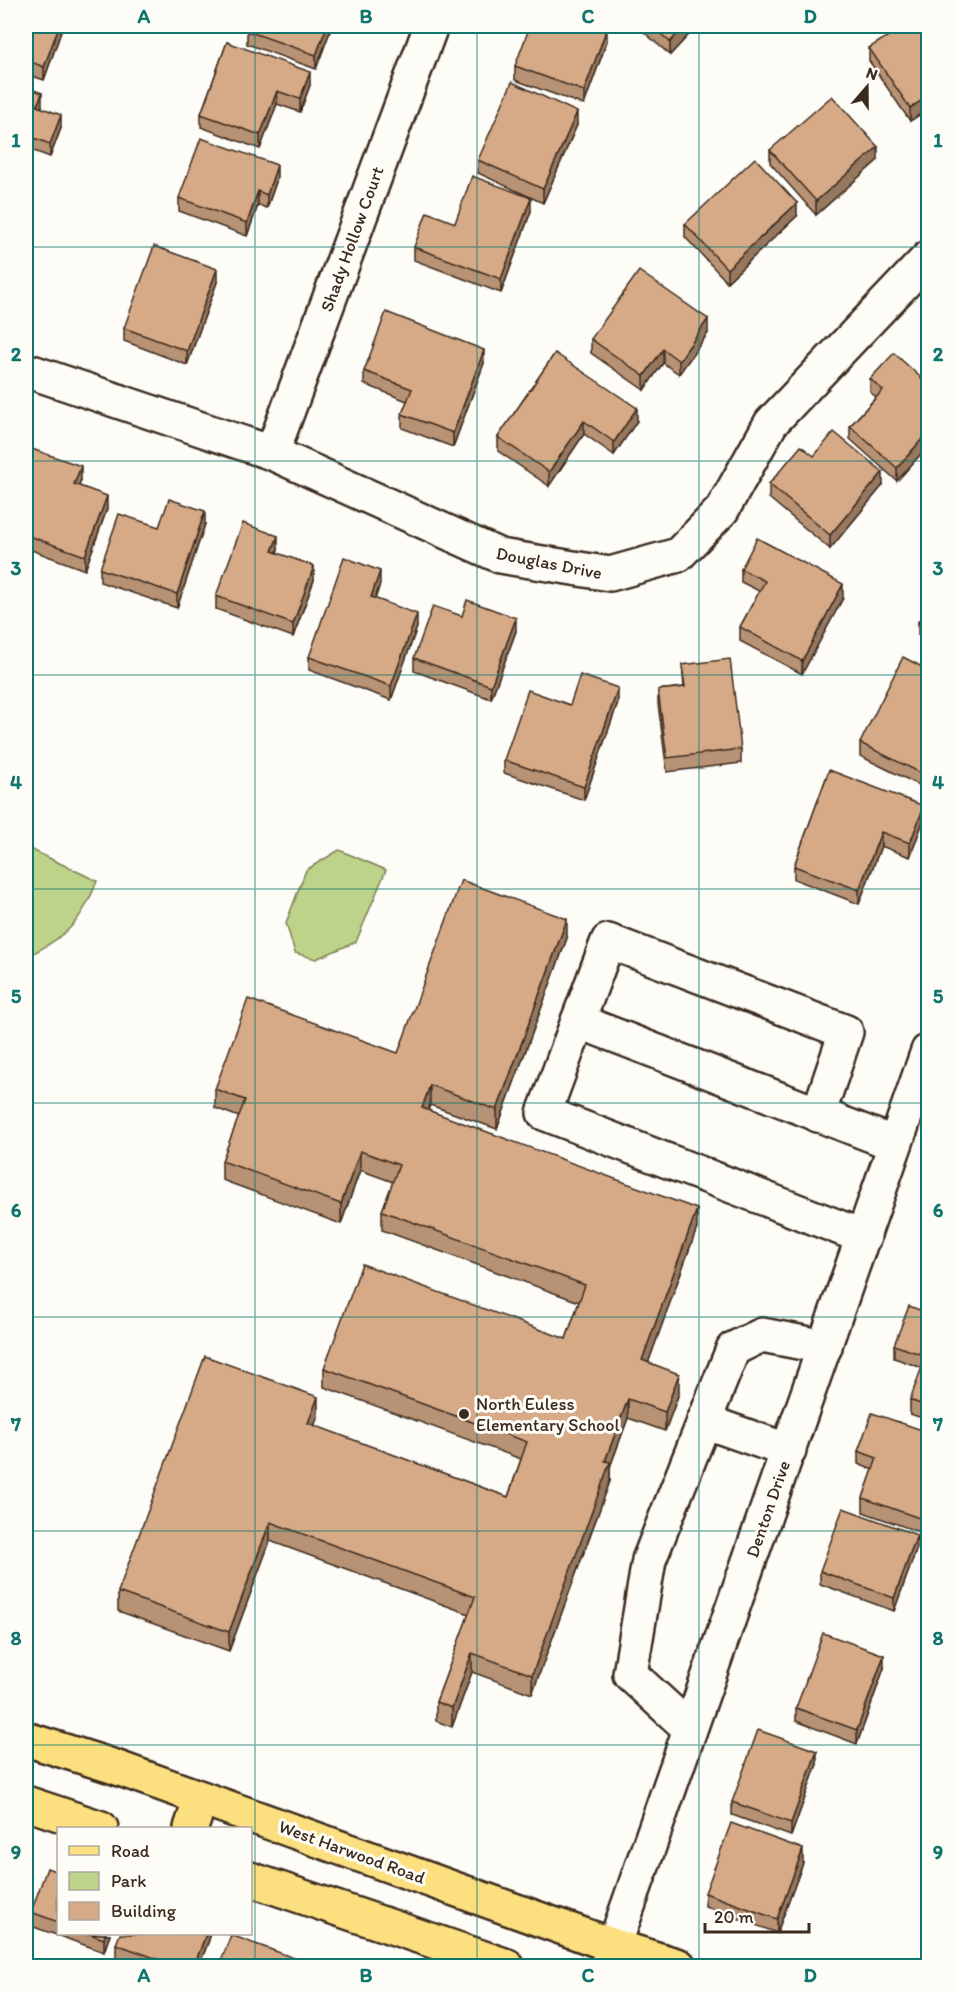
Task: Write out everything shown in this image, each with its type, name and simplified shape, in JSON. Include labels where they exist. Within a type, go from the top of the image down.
[{"type":"main road","name":"West Harwood Road","points":[[26,1739],[201,1798],[610,1956],[679,1966]]},
{"type":"main road","points":[[191,1827],[201,1798]]},
{"type":"main road","points":[[26,1803],[98,1827]]},
{"type":"main road","points":[[252,1880],[507,1966]]},
{"type":"street","name":"Shady Hollow Court","points":[[272,453],[431,26]]},
{"type":"street","name":"Douglas Drive","points":[[26,370],[272,453],[500,556],[610,574],[678,555],[722,510],[771,423],[928,258]]},
{"type":"street","points":[[818,1114],[846,1032],[608,941],[544,1113],[864,1237]]},
{"type":"street","points":[[578,1021],[895,1144]]},
{"type":"street","name":"Denton Drive","points":[[610,1956],[928,1051]]},
{"type":"street","points":[[690,1729],[630,1674],[649,1560],[733,1349],[762,1335],[825,1347]]},
{"type":"street","points":[[704,1421],[789,1451]]},
{"type":"green space","points":[[26,847],[97,881],[85,908],[70,927],[52,943],[26,957]]},
{"type":"green space","points":[[339,850],[386,870],[356,942],[316,959],[295,953],[286,923],[306,870]]},
{"type":"building","points":[[26,26],[59,26],[44,67],[26,60]]},
{"type":"building","points":[[249,26],[327,26],[316,55],[247,31]]},
{"type":"building","points":[[530,26],[601,26],[607,28],[584,91],[515,66]]},
{"type":"building","points":[[652,26],[685,26],[670,42]]},
{"type":"building","points":[[904,26],[928,26],[928,96],[910,108],[869,48]]},
{"type":"building","points":[[227,42],[310,72],[300,99],[277,91],[260,135],[201,114]]},
{"type":"building","points":[[512,82],[577,112],[543,189],[478,160]]},
{"type":"building","points":[[26,87],[42,93],[37,106],[61,115],[50,144],[26,135]]},
{"type":"building","points":[[832,96],[878,147],[816,201],[770,150]]},
{"type":"building","points":[[201,138],[277,165],[267,195],[258,191],[247,223],[179,198]]},
{"type":"building","points":[[755,158],[797,203],[727,269],[685,224]]},
{"type":"building","points":[[472,176],[531,198],[501,279],[414,247],[427,212],[455,223]]},
{"type":"building","points":[[154,246],[217,269],[187,351],[124,328]]},
{"type":"building","points":[[639,271],[708,319],[679,361],[663,349],[644,376],[591,339]]},
{"type":"building","points":[[386,312],[484,350],[453,433],[402,414],[412,389],[364,371]]},
{"type":"building","points":[[555,353],[637,408],[614,442],[584,421],[549,472],[498,437]]},
{"type":"building","points":[[894,353],[928,384],[928,432],[897,468],[850,426],[883,390],[870,379]]},
{"type":"building","points":[[834,432],[883,472],[830,535],[769,484],[801,446],[814,456]]},
{"type":"building","points":[[29,448],[81,466],[74,484],[107,496],[85,556],[26,535],[26,458]]},
{"type":"building","points":[[169,499],[205,511],[177,594],[100,569],[119,514],[159,527]]},
{"type":"building","points":[[243,523],[278,536],[272,551],[314,566],[293,624],[216,596]]},
{"type":"building","points":[[757,538],[843,584],[802,661],[740,627],[765,581],[741,569]]},
{"type":"building","points":[[344,557],[380,571],[371,597],[417,614],[391,686],[309,657]]},
{"type":"building","points":[[467,600],[516,618],[491,686],[414,658],[433,606],[462,616]]},
{"type":"building","points":[[928,610],[928,630],[918,622]]},
{"type":"building","points":[[903,657],[928,670],[928,762],[923,774],[860,743]]},
{"type":"building","points":[[730,659],[741,749],[667,758],[658,690],[685,687],[682,665]]},
{"type":"building","points":[[580,675],[618,688],[584,787],[504,760],[528,690],[570,705]]},
{"type":"building","points":[[829,770],[924,806],[910,843],[881,832],[859,890],[794,866]]},
{"type":"building","points":[[461,880],[567,919],[497,1110],[430,1085],[422,1108],[697,1209],[642,1360],[679,1374],[665,1412],[628,1399],[605,1461],[610,1462],[532,1675],[472,1653],[452,1708],[436,1702],[475,1597],[270,1522],[229,1632],[118,1592],[205,1356],[318,1397],[308,1423],[508,1497],[527,1442],[324,1368],[362,1264],[566,1339],[585,1285],[382,1211],[399,1165],[360,1151],[341,1204],[222,1161],[245,1100],[215,1089],[248,999],[398,1053]]},
{"type":"building","points":[[928,1260],[928,1274],[924,1273]]},
{"type":"building","points":[[909,1306],[928,1313],[928,1407],[910,1400],[926,1356],[894,1345]]},
{"type":"building","points":[[872,1413],[928,1432],[928,1501],[922,1519],[863,1498],[877,1458],[858,1451]]},
{"type":"building","points":[[843,1508],[917,1535],[894,1598],[820,1571]]},
{"type":"building","points":[[823,1633],[884,1655],[857,1730],[796,1708]]},
{"type":"building","points":[[758,1730],[817,1751],[791,1823],[732,1802]]},
{"type":"building","points":[[731,1823],[803,1849],[777,1919],[705,1893]]},
{"type":"building","points":[[47,1868],[57,1872],[57,1922],[31,1912]]},
{"type":"building","points":[[93,1935],[105,1935],[104,1939]]},
{"type":"building","points":[[120,1935],[206,1935],[194,1966],[177,1966],[116,1944]]},
{"type":"building","points":[[231,1935],[305,1962],[303,1966],[219,1966]]},
{"type":"place","name":"North Euless Elementary School","points":[[464,1414]]}]
